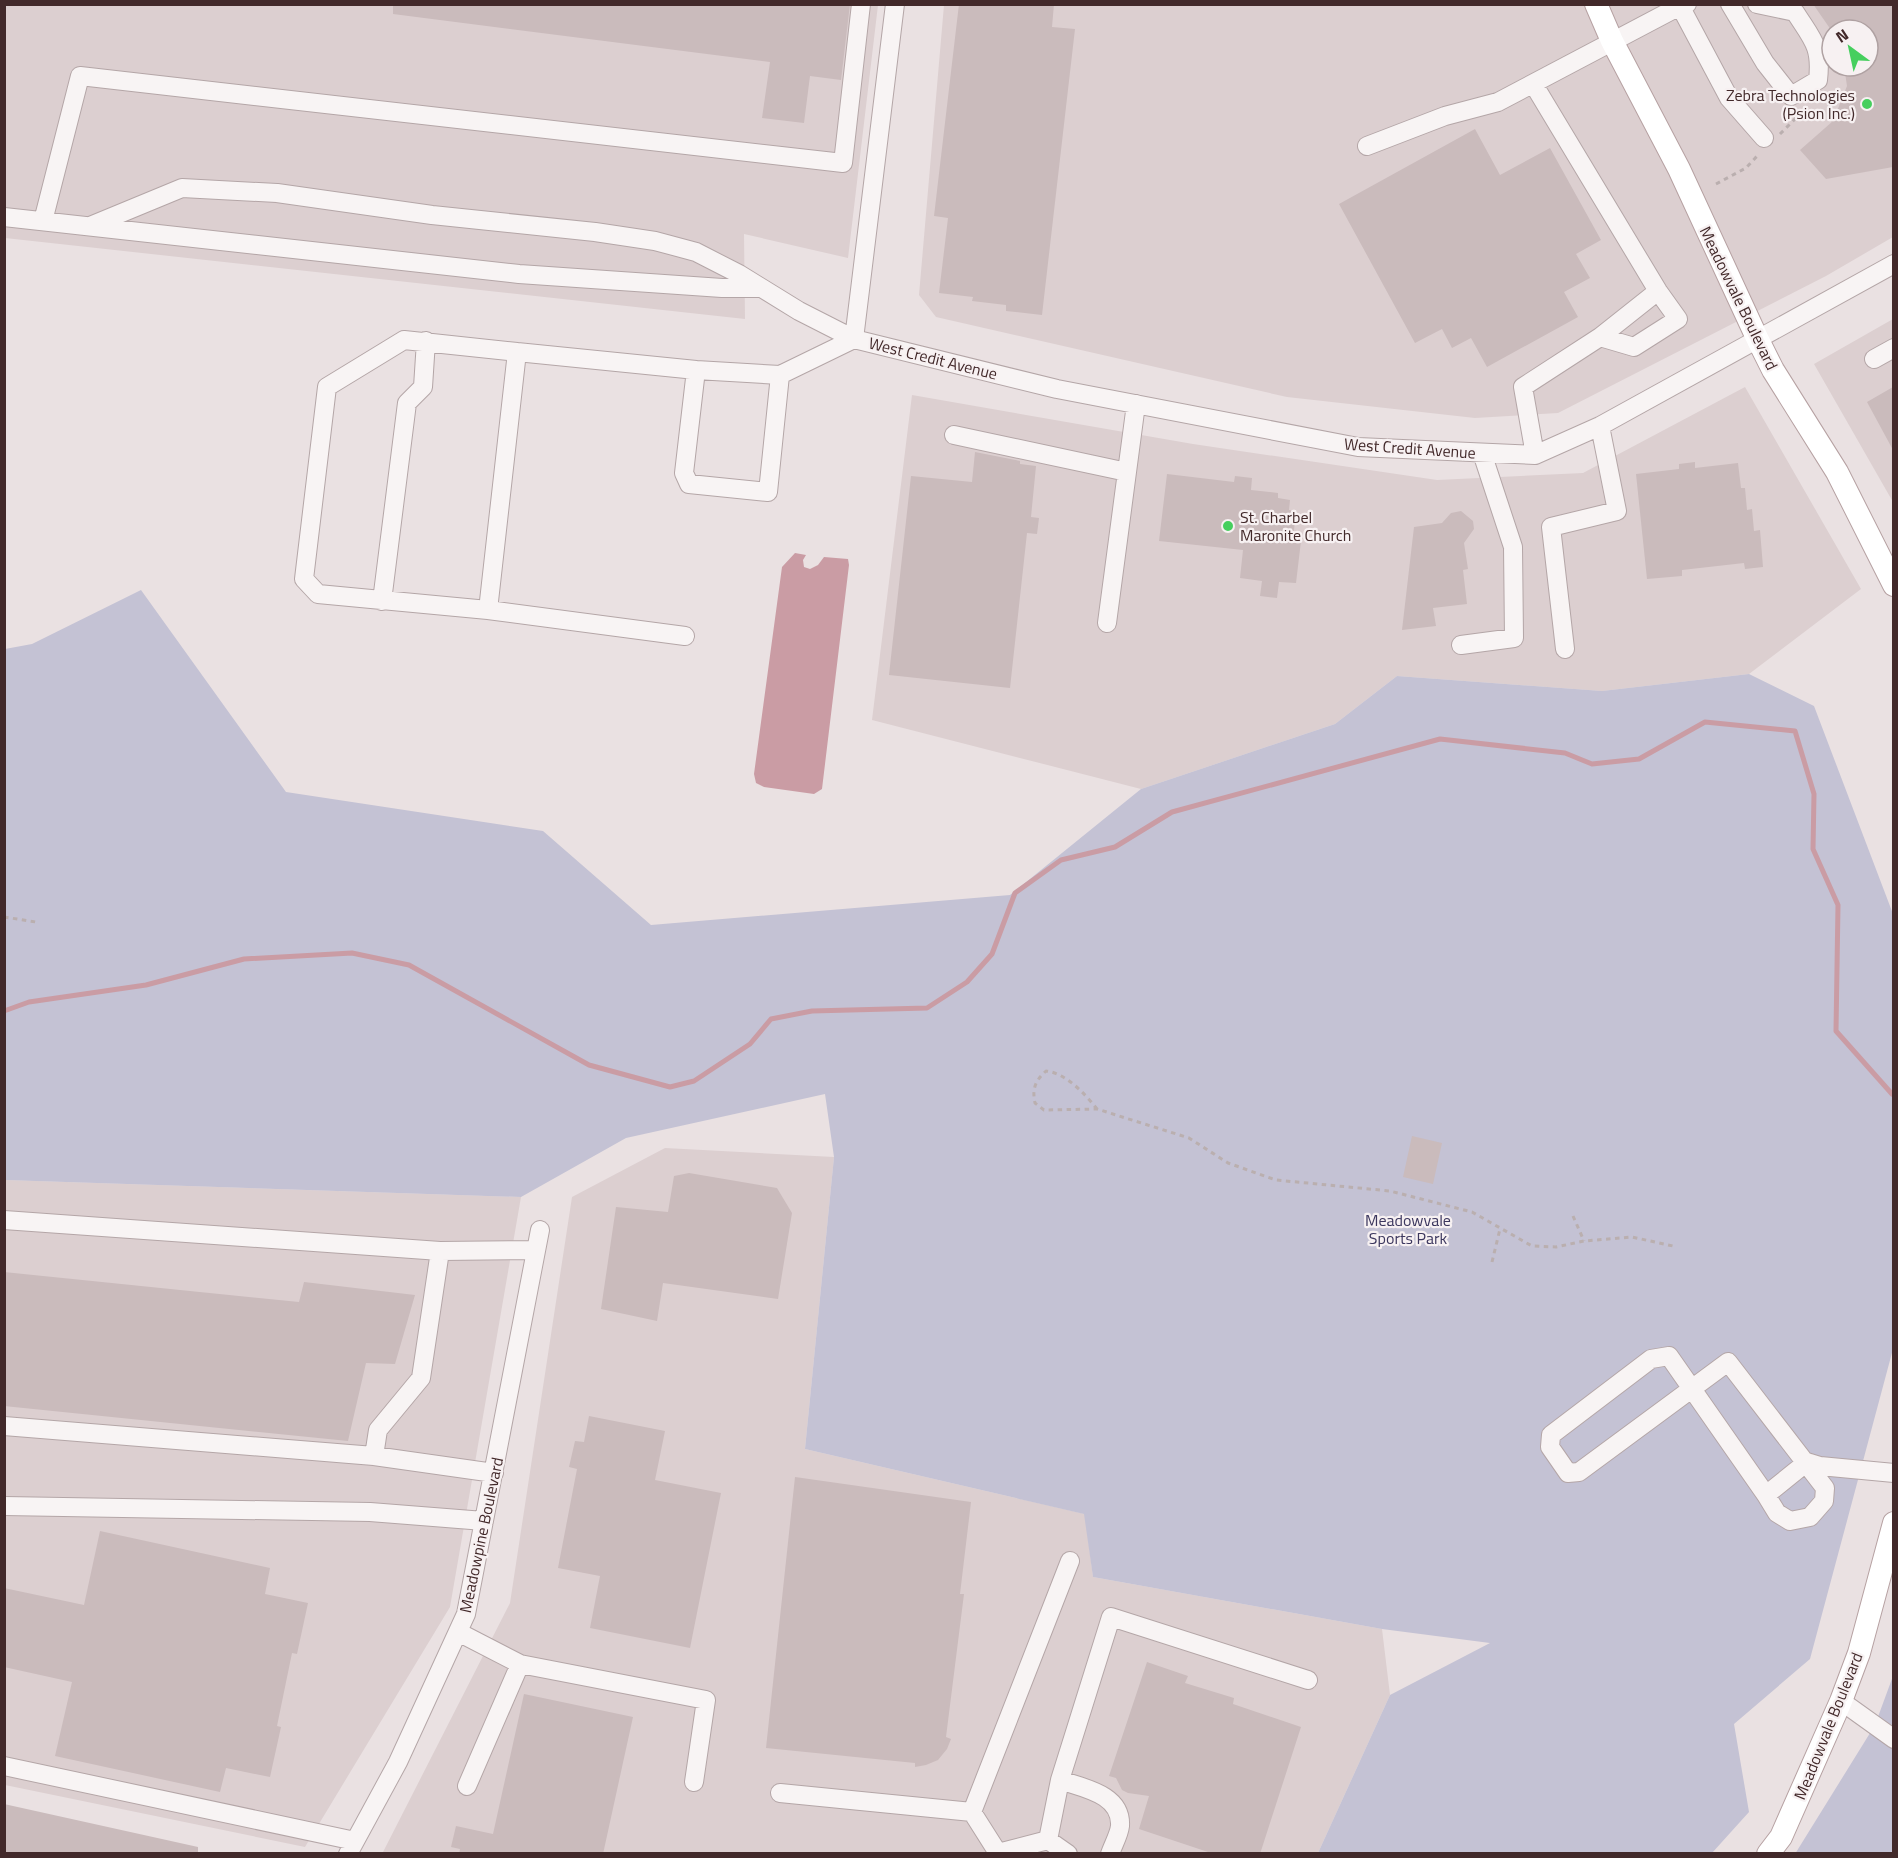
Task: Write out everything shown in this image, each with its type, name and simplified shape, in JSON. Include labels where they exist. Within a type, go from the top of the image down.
[{"type":"main road","name":"Meadowvale Boulevard","points":[[1596,4],[1612,41],[1679,169],[1773,370],[1837,472],[1893,585]]},
{"type":"main road","name":"Meadowvale Boulevard","points":[[1768,1854],[1781,1837],[1841,1701],[1859,1653],[1893,1523]]},
{"type":"street","points":[[43,221],[80,76],[843,163],[861,4]]},
{"type":"street","points":[[685,636],[488,610],[318,594],[304,579],[327,387],[404,340],[696,370],[780,375],[854,339],[895,4]]},
{"type":"street","points":[[1730,4],[1765,63],[1791,96],[1818,80],[1817,46],[1795,12],[1757,4]]},
{"type":"street","points":[[1366,146],[1445,116],[1498,102],[1682,5],[1729,98],[1764,138]]},
{"type":"street","points":[[1534,85],[1658,291],[1678,319],[1634,347],[1600,337]]},
{"type":"street","name":"West Credit Avenue","points":[[90,226],[182,188],[277,193],[432,215],[595,232],[655,241],[696,252],[854,339],[1057,389],[1358,447],[1535,455],[1600,426],[1893,264]]},
{"type":"street","points":[[4,217],[519,274],[722,288],[763,288]]},
{"type":"street","points":[[1535,455],[1523,387],[1600,337],[1658,291]]},
{"type":"street","points":[[382,601],[407,403],[423,387],[426,341]]},
{"type":"street","points":[[1874,359],[1893,348]]},
{"type":"street","points":[[488,610],[517,352]]},
{"type":"street","points":[[696,370],[684,473],[689,484],[768,492],[780,375]]},
{"type":"street","points":[[1107,623],[1136,404]]},
{"type":"street","points":[[1565,649],[1551,527],[1617,511],[1600,426]]},
{"type":"street","points":[[954,435],[1127,472]]},
{"type":"street","points":[[1461,645],[1514,638],[1513,547],[1482,453]]},
{"type":"street","points":[[4,1220],[440,1251],[536,1250]]},
{"type":"street","name":"Meadowpine Boulevard","points":[[351,1847],[398,1762],[466,1614],[540,1230]]},
{"type":"street","points":[[374,1455],[378,1430],[421,1378],[440,1251]]},
{"type":"street","points":[[1691,1389],[1579,1472],[1568,1473],[1550,1447],[1551,1435],[1651,1359],[1669,1356],[1691,1389],[1766,1495],[1777,1513],[1790,1521],[1810,1518],[1824,1501],[1825,1488],[1728,1362],[1691,1389]]},
{"type":"street","points":[[4,1426],[374,1455],[494,1473]]},
{"type":"street","points":[[1807,1462],[1820,1466],[1893,1473]]},
{"type":"street","points":[[1766,1495],[1807,1462]]},
{"type":"street","points":[[4,1506],[370,1512],[484,1521]]},
{"type":"street","points":[[972,1812],[1070,1561]]},
{"type":"street","points":[[1048,1840],[1060,1780],[1111,1617],[1308,1680]]},
{"type":"street","points":[[458,1632],[520,1664],[706,1700],[694,1782]]},
{"type":"street","points":[[467,1786],[520,1664]]},
{"type":"street","points":[[1841,1701],[1893,1739]]},
{"type":"street","points":[[4,1766],[351,1847]]},
{"type":"street","points":[[1060,1780],[1105,1796],[1116,1807],[1120,1826],[1110,1854]]},
{"type":"street","points":[[780,1793],[972,1812]]},
{"type":"street","points":[[972,1812],[998,1853],[1048,1840],[1068,1854]]},
{"type":"path","points":[[4,917],[36,922]]},
{"type":"path","points":[[1097,1109],[1086,1095],[1056,1072],[1046,1071],[1037,1079],[1033,1092],[1035,1103],[1044,1110],[1097,1109],[1189,1138],[1228,1163],[1276,1180],[1390,1191],[1472,1212],[1532,1246],[1556,1247],[1584,1241],[1632,1237],[1673,1246]]},
{"type":"path","points":[[1573,1216],[1584,1241]]},
{"type":"path","points":[[1492,1262],[1500,1229]]},
{"type":"shaded area","points":[[5,5],[878,5],[848,258],[744,234],[745,319],[5,238]]},
{"type":"shaded area","points":[[944,5],[1893,5],[1893,237],[1826,276],[1558,413],[1475,418],[1287,397],[936,317],[919,295]]},
{"type":"shaded area","points":[[1893,319],[1893,502],[1814,364]]},
{"type":"shaded area","points":[[1745,387],[1861,589],[1749,674],[1602,691],[1397,676],[1335,724],[1141,789],[872,720],[912,395],[1193,444],[1437,480],[1583,473]]},
{"type":"shaded area","points":[[795,553],[806,555],[803,560],[804,567],[810,569],[818,565],[824,557],[848,559],[849,565],[822,789],[814,794],[764,787],[756,783],[754,774],[782,567]]},
{"type":"shaded area","points":[[665,1148],[834,1157],[805,1449],[1085,1514],[1093,1577],[1382,1629],[1390,1695],[1318,1853],[382,1854],[510,1603],[572,1197]]},
{"type":"shaded area","points":[[5,1180],[521,1197],[450,1607],[305,1847],[5,1785]]},
{"type":"green space","name":"Meadowvale Sports Park","points":[[141,590],[286,792],[543,831],[651,925],[1010,895],[1141,789],[1335,724],[1397,676],[1602,691],[1749,674],[1814,706],[1893,914],[1893,1349],[1810,1659],[1734,1724],[1749,1812],[1712,1853],[1318,1853],[1390,1695],[1490,1643],[1382,1629],[1093,1577],[1084,1514],[805,1449],[834,1157],[825,1094],[626,1138],[521,1197],[5,1180],[5,649],[32,644]]},
{"type":"green space","points":[[1893,1676],[1893,1853],[1795,1854],[1875,1725]]},
{"type":"building","points":[[393,4],[850,4],[841,80],[810,76],[804,123],[762,118],[770,62],[393,14]]},
{"type":"building","points":[[959,4],[1054,4],[1052,27],[1075,29],[1042,315],[1006,311],[1006,305],[972,301],[973,297],[939,293],[948,218],[934,216]]},
{"type":"building","name":"Zebra Technologies (Psion Inc.)","points":[[1813,4],[1893,4],[1893,167],[1826,179],[1800,150],[1833,121],[1847,86],[1846,78],[1880,78],[1880,18],[1823,18]]},
{"type":"building","points":[[1475,129],[1500,175],[1550,148],[1601,240],[1576,254],[1590,278],[1564,292],[1578,317],[1487,367],[1471,338],[1452,348],[1442,329],[1415,343],[1339,204]]},
{"type":"building","points":[[1893,387],[1893,450],[1867,402]]},
{"type":"building","points":[[975,452],[1036,466],[1031,517],[1039,518],[1037,534],[1027,533],[1010,688],[889,675],[911,476],[972,482]]},
{"type":"building","points":[[1695,462],[1695,468],[1738,463],[1741,488],[1745,488],[1747,510],[1752,509],[1754,531],[1760,530],[1763,567],[1745,569],[1744,563],[1682,570],[1682,576],[1647,579],[1636,474],[1679,469],[1679,464]]},
{"type":"building","name":"St. Charbel Maronite Church","points":[[1167,474],[1234,482],[1235,476],[1252,478],[1251,490],[1278,493],[1278,498],[1290,500],[1289,510],[1296,511],[1293,540],[1301,541],[1296,583],[1279,582],[1277,598],[1260,596],[1262,581],[1240,578],[1243,550],[1159,541]]},
{"type":"building","points":[[1461,511],[1473,521],[1474,529],[1464,543],[1468,569],[1463,570],[1467,604],[1433,608],[1436,626],[1402,630],[1414,527],[1442,523],[1451,513]]},
{"type":"building","points":[[1412,1136],[1442,1143],[1433,1184],[1403,1177]]},
{"type":"building","points":[[689,1173],[777,1188],[792,1213],[778,1299],[663,1283],[657,1321],[601,1309],[616,1207],[668,1212],[674,1176]]},
{"type":"building","points":[[4,1272],[299,1302],[304,1282],[415,1295],[395,1364],[366,1363],[348,1441],[4,1406]]},
{"type":"building","points":[[589,1416],[665,1431],[655,1480],[721,1493],[690,1648],[590,1628],[600,1576],[558,1568],[577,1469],[569,1467],[575,1441],[584,1442]]},
{"type":"building","points":[[795,1477],[971,1502],[960,1594],[964,1594],[946,1737],[951,1739],[947,1749],[938,1760],[915,1767],[915,1763],[766,1748]]},
{"type":"building","points":[[100,1531],[270,1568],[265,1594],[308,1603],[297,1654],[292,1653],[277,1726],[281,1727],[270,1777],[226,1768],[220,1792],[55,1756],[72,1682],[4,1667],[4,1588],[84,1605]]},
{"type":"building","points":[[1147,1662],[1188,1676],[1185,1683],[1234,1698],[1233,1704],[1301,1727],[1260,1854],[1214,1854],[1139,1829],[1149,1796],[1122,1790],[1116,1778],[1109,1776]]},
{"type":"building","points":[[524,1694],[633,1717],[603,1854],[459,1854],[460,1849],[451,1847],[456,1826],[493,1834]]},
{"type":"building","points":[[4,1804],[198,1847],[198,1854],[4,1854]]},
{"type":"waterway","points":[[4,1011],[29,1002],[146,985],[244,959],[352,953],[409,965],[589,1065],[670,1087],[694,1081],[750,1044],[771,1019],[812,1011],[927,1008],[967,982],[992,954],[1015,893],[1061,860],[1115,847],[1172,812],[1440,739],[1565,753],[1592,764],[1639,759],[1705,722],[1795,731],[1814,794],[1813,849],[1838,905],[1836,1031],[1892,1094]]},
{"type":"place","name":"Zebra Technologies (Psion Inc.)","points":[[1867,104]]},
{"type":"place","name":"St. Charbel Maronite Church","points":[[1228,526]]}]
